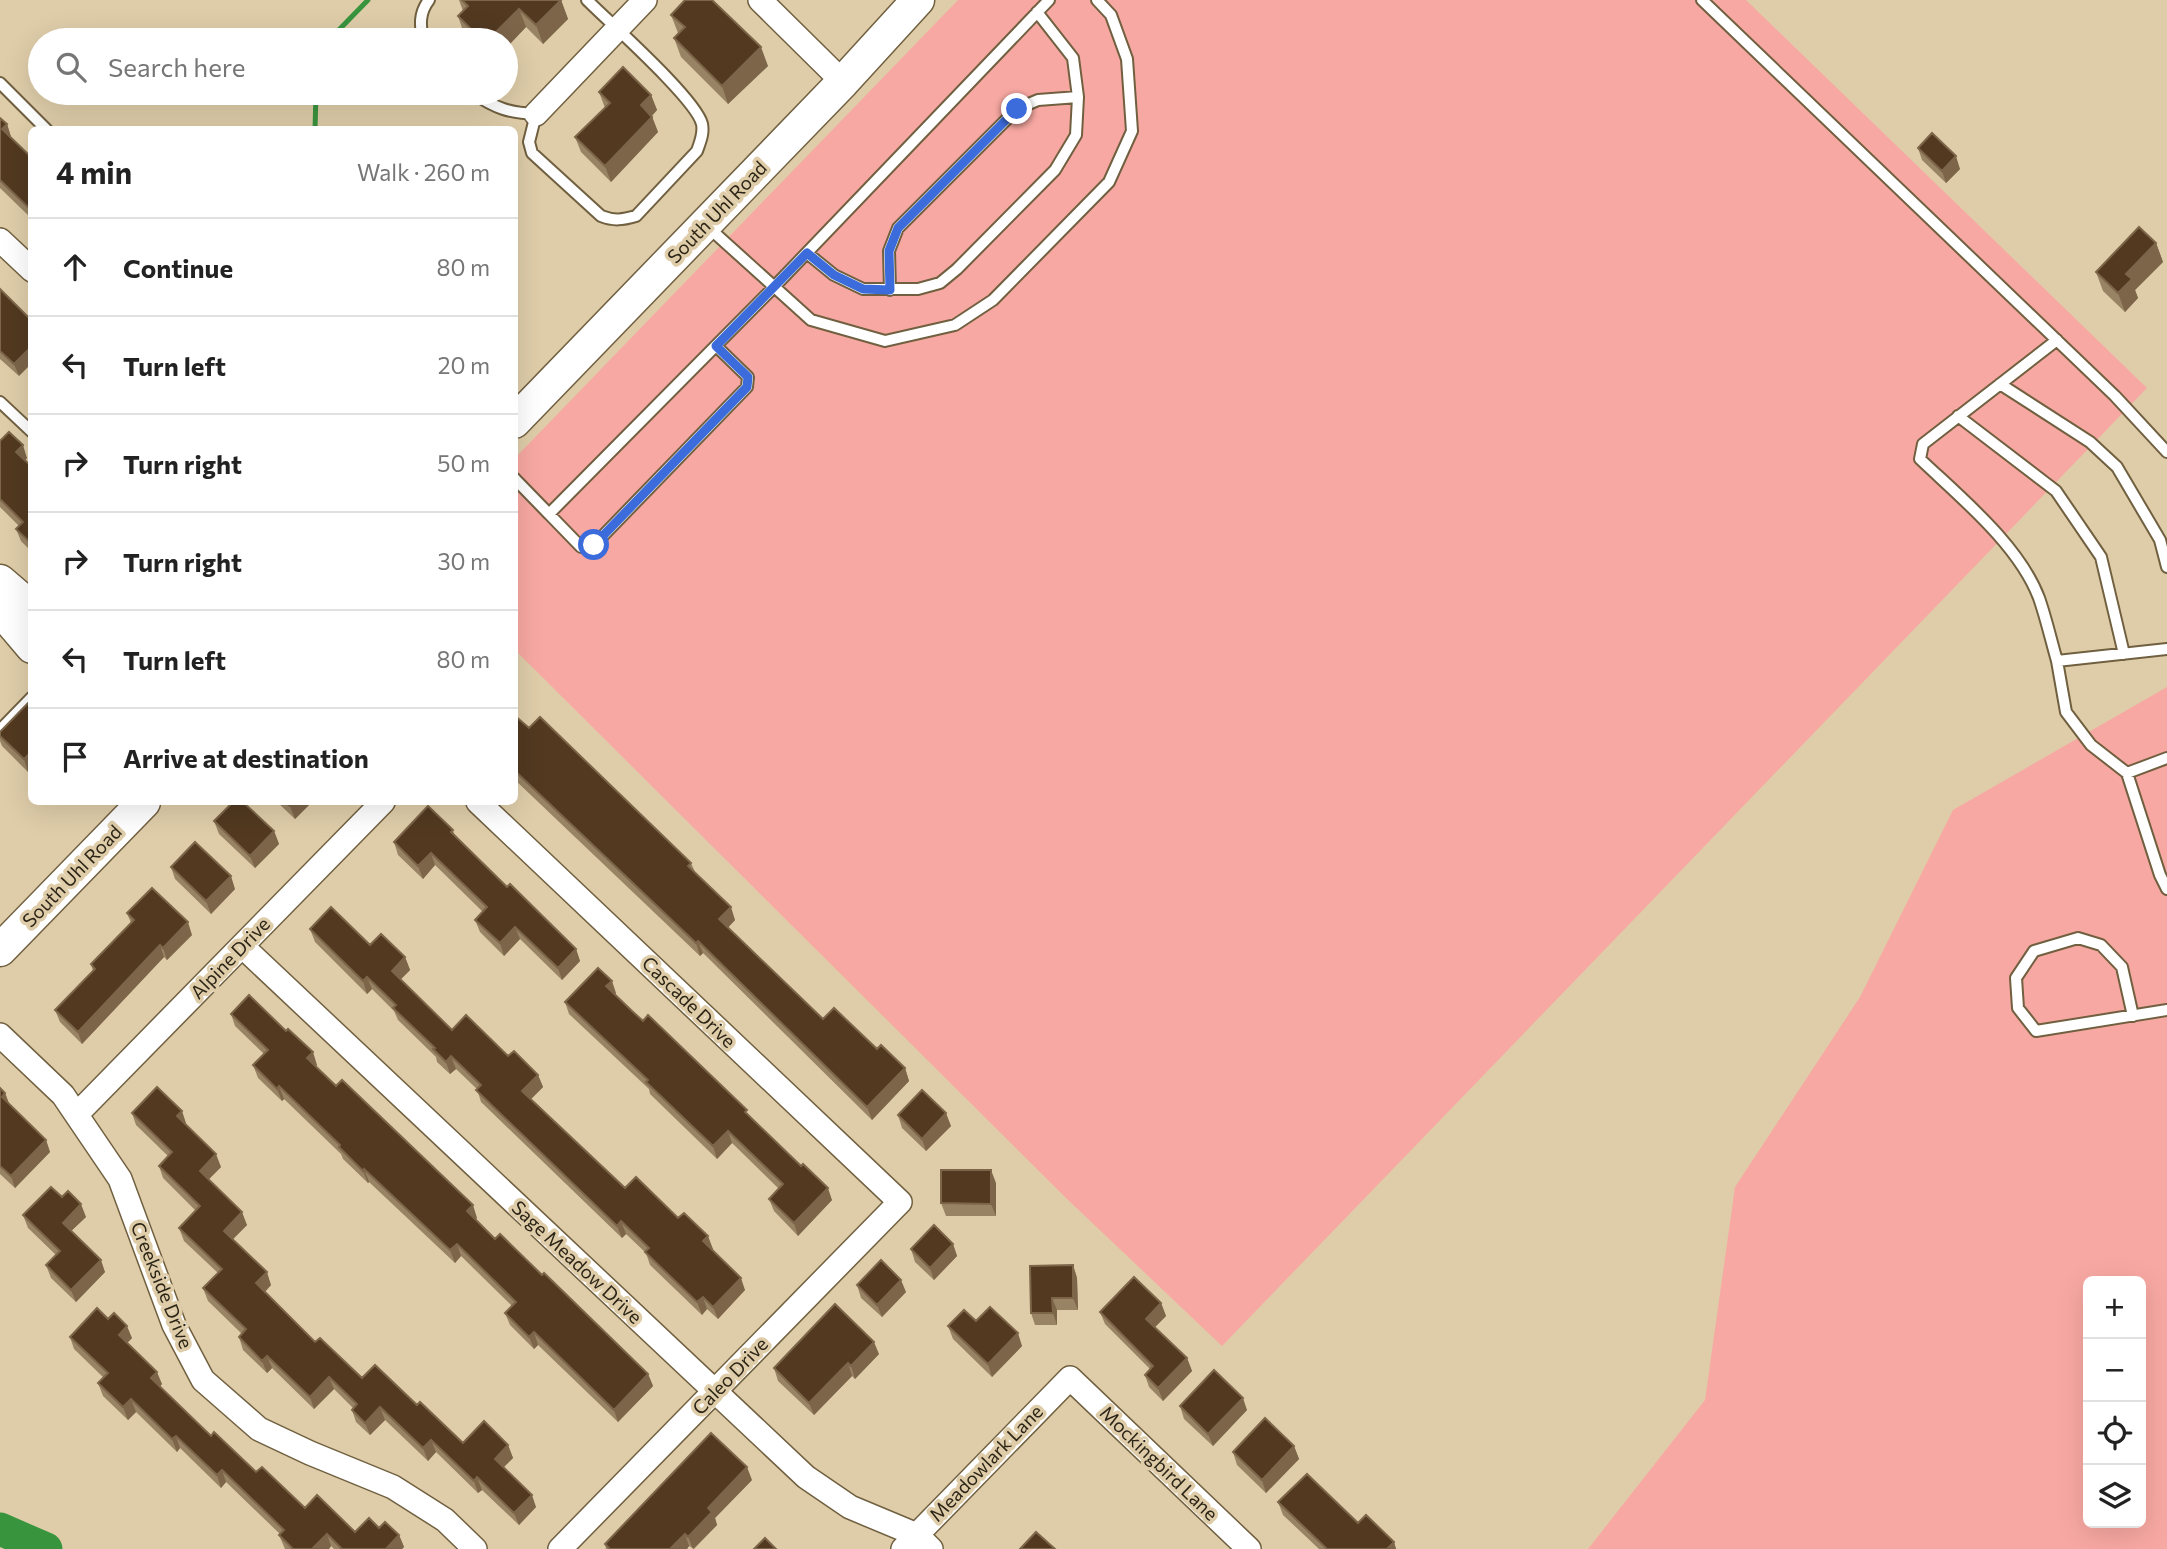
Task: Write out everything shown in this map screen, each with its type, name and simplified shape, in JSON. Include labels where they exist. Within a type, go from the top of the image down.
[{"type":"main road","name":"South Uhl Road","points":[[518,418],[844,82],[918,0]]},
{"type":"main road","points":[[0,581],[28,606]]},
{"type":"main road","points":[[0,605],[28,642]]},
{"type":"main road","name":"South Uhl Road","points":[[0,950],[141,805]]},
{"type":"street","points":[[536,114],[645,0]]},
{"type":"street","points":[[760,0],[844,82]]},
{"type":"street","points":[[0,240],[28,266]]},
{"type":"street","name":"Alpine Drive","points":[[77,1114],[380,805]]},
{"type":"street","name":"Cascade Drive","points":[[481,805],[900,1202]]},
{"type":"street","name":"Sage Meadow Drive","points":[[242,946],[806,1476],[850,1507],[917,1544]]},
{"type":"street","name":"Creekside Drive","points":[[0,1035],[63,1095],[120,1179],[174,1325],[203,1380],[259,1429],[393,1487],[445,1520],[475,1549]]},
{"type":"street","name":"Caleo Drive","points":[[560,1549],[900,1202]]},
{"type":"street","name":"Meadowlark Lane","points":[[917,1544],[1070,1378]]},
{"type":"street","name":"Mockingbird Lane","points":[[1070,1378],[1249,1549]]},
{"type":"lane","points":[[421,28],[422,12],[429,0]]},
{"type":"lane","points":[[490,105],[509,111],[536,114],[529,142],[532,153],[601,216],[612,220],[636,216],[697,151],[702,137],[702,125],[688,100],[587,0]]},
{"type":"lane","points":[[550,514],[774,287],[1049,0]]},
{"type":"lane","points":[[705,225],[811,320],[885,341],[955,325],[993,300],[1109,181],[1132,131],[1127,59],[1111,15],[1097,0]]},
{"type":"lane","points":[[1702,0],[2115,396],[2167,452]]},
{"type":"lane","points":[[807,253],[834,275],[863,289],[918,289],[940,283],[1055,170],[1076,135],[1078,97],[1073,58],[1037,12]]},
{"type":"lane","points":[[0,83],[43,126]]},
{"type":"lane","points":[[890,290],[889,251],[898,228],[1017,109],[1038,100],[1078,97]]},
{"type":"lane","points":[[2057,340],[1923,444],[1920,459],[2011,549],[2038,596],[2057,661],[2066,712],[2091,745],[2127,773],[2167,889]]},
{"type":"lane","points":[[518,482],[581,547],[594,545],[747,387],[748,377],[716,346]]},
{"type":"lane","points":[[2000,384],[2090,442],[2117,467],[2160,540],[2167,567]]},
{"type":"lane","points":[[0,402],[28,428]]},
{"type":"lane","points":[[1958,416],[2056,491],[2101,557],[2124,654]]},
{"type":"lane","points":[[2057,661],[2167,649]]},
{"type":"lane","points":[[0,730],[28,701]]},
{"type":"lane","points":[[2127,773],[2167,758]]},
{"type":"lane","points":[[2133,1016],[2122,967],[2101,945],[2078,938],[2034,951],[2016,978],[2018,1008],[2036,1031],[2133,1016],[2167,1010]]},
{"type":"shaded area","points":[[958,0],[1746,0],[2147,388],[1222,1346],[1067,1199],[518,653],[518,455]]},
{"type":"shaded area","points":[[2167,687],[2167,1549],[1588,1549],[1705,1400],[1735,1187],[1860,997],[1953,810]]},
{"type":"building","points":[[462,0],[561,0],[536,25],[519,9],[500,28],[470,28],[458,16],[468,6]]},
{"type":"building","points":[[685,0],[712,0],[761,47],[722,86],[674,38],[685,27],[671,15]]},
{"type":"building","points":[[623,67],[651,95],[641,105],[652,117],[605,166],[575,137],[610,103],[599,92]]},
{"type":"building","points":[[0,118],[7,124],[2,129],[28,154],[28,207],[0,180]]},
{"type":"building","points":[[1932,133],[1956,156],[1942,171],[1918,148]]},
{"type":"building","points":[[2139,227],[2156,243],[2126,274],[2132,279],[2118,293],[2096,272]]},
{"type":"building","points":[[0,289],[28,317],[28,350],[14,364],[0,351]]},
{"type":"building","points":[[9,432],[23,445],[16,452],[28,463],[28,540],[16,529],[23,522],[0,499],[0,441]]},
{"type":"building","points":[[28,703],[28,755],[24,759],[0,736],[0,732]]},
{"type":"building","points":[[540,717],[691,863],[688,866],[731,907],[719,919],[823,1019],[834,1008],[877,1049],[881,1045],[905,1068],[867,1107],[698,941],[696,943],[518,774],[518,718],[529,728]]},
{"type":"building","points":[[230,805],[246,805],[274,831],[250,856],[214,821]]},
{"type":"building","points":[[428,806],[507,887],[510,884],[576,949],[558,968],[515,927],[500,943],[475,920],[487,907],[431,853],[418,866],[394,842]]},
{"type":"building","points":[[195,842],[231,876],[206,901],[171,867]]},
{"type":"building","points":[[152,888],[188,922],[163,948],[160,945],[78,1032],[55,1010],[95,969],[91,964],[134,920],[127,913]]},
{"type":"building","points":[[331,907],[370,945],[381,934],[405,957],[392,971],[452,1030],[466,1015],[508,1056],[514,1051],[538,1075],[522,1091],[625,1188],[636,1177],[678,1218],[684,1213],[708,1236],[703,1241],[741,1278],[713,1307],[703,1297],[697,1302],[645,1252],[649,1248],[621,1221],[617,1226],[476,1090],[481,1085],[451,1056],[446,1062],[393,1008],[396,1005],[367,977],[363,981],[310,929]]},
{"type":"building","points":[[598,968],[612,981],[606,986],[632,1011],[643,1021],[648,1015],[801,1166],[803,1164],[828,1188],[794,1223],[769,1199],[783,1184],[728,1131],[713,1146],[565,1002]]},
{"type":"building","points":[[249,995],[286,1031],[288,1029],[313,1052],[307,1058],[336,1086],[342,1080],[473,1205],[467,1211],[495,1239],[500,1234],[648,1374],[614,1410],[534,1332],[529,1337],[505,1313],[516,1302],[457,1244],[450,1250],[364,1169],[363,1171],[279,1086],[277,1089],[253,1065],[268,1050],[231,1014]]},
{"type":"building","points":[[157,1087],[182,1111],[177,1116],[216,1154],[200,1171],[242,1212],[224,1231],[267,1272],[256,1283],[315,1342],[320,1338],[362,1378],[375,1365],[417,1405],[420,1402],[463,1443],[484,1421],[508,1445],[495,1459],[532,1495],[514,1513],[477,1477],[474,1481],[431,1440],[423,1448],[380,1407],[365,1423],[352,1410],[357,1404],[329,1377],[310,1397],[267,1356],[262,1361],[239,1337],[246,1329],[203,1288],[222,1269],[179,1228],[200,1206],[159,1166],[172,1152],[132,1113]]},
{"type":"building","points":[[0,1088],[5,1093],[2,1097],[46,1140],[11,1176],[0,1166]]},
{"type":"building","points":[[922,1090],[946,1113],[922,1139],[898,1115]]},
{"type":"building","points":[[941,1170],[991,1170],[991,1204],[941,1203]]},
{"type":"building","points":[[51,1187],[62,1197],[68,1191],[81,1204],[63,1223],[101,1260],[71,1290],[46,1265],[60,1251],[23,1215]]},
{"type":"building","points":[[934,1225],[953,1244],[930,1268],[911,1249]]},
{"type":"building","points":[[881,1260],[901,1280],[877,1305],[857,1285]]},
{"type":"building","points":[[1073,1265],[1073,1298],[1052,1298],[1053,1313],[1031,1313],[1030,1266]]},
{"type":"building","points":[[1134,1277],[1161,1303],[1146,1319],[1187,1358],[1158,1388],[1145,1375],[1153,1366],[1100,1312]]},
{"type":"building","points":[[835,1304],[874,1342],[851,1366],[848,1363],[809,1403],[774,1368]]},
{"type":"building","points":[[990,1307],[1018,1333],[988,1364],[948,1326],[964,1310],[976,1321]]},
{"type":"building","points":[[97,1308],[108,1319],[114,1313],[127,1326],[119,1335],[157,1372],[151,1378],[211,1436],[214,1432],[256,1472],[262,1467],[305,1508],[317,1495],[355,1532],[369,1518],[379,1528],[385,1522],[399,1535],[386,1549],[342,1549],[327,1534],[312,1549],[293,1549],[279,1535],[284,1530],[222,1470],[217,1475],[176,1436],[172,1439],[131,1399],[123,1407],[98,1383],[108,1373],[70,1337]]},
{"type":"building","points":[[1214,1370],[1243,1398],[1208,1434],[1180,1406]]},
{"type":"building","points":[[1265,1418],[1294,1446],[1262,1480],[1233,1452]]},
{"type":"building","points":[[711,1433],[747,1467],[708,1508],[712,1512],[688,1537],[685,1534],[670,1549],[610,1549],[605,1544]]},
{"type":"building","points":[[1307,1474],[1358,1523],[1366,1515],[1394,1542],[1387,1549],[1327,1549],[1278,1502]]},
{"type":"building","points":[[1036,1532],[1055,1549],[1020,1549]]},
{"type":"building","points":[[765,1538],[776,1549],[754,1549]]},
{"type":"waterway","points":[[341,28],[368,0]]},
{"type":"waterway","points":[[315,126],[316,105]]},
{"type":"waterway","points":[[0,1529],[46,1549]]},
{"type":"route","points":[[594,545],[747,387],[748,377],[716,346],[807,253],[834,275],[863,289],[890,290],[889,251],[898,228],[1017,109]]}]
